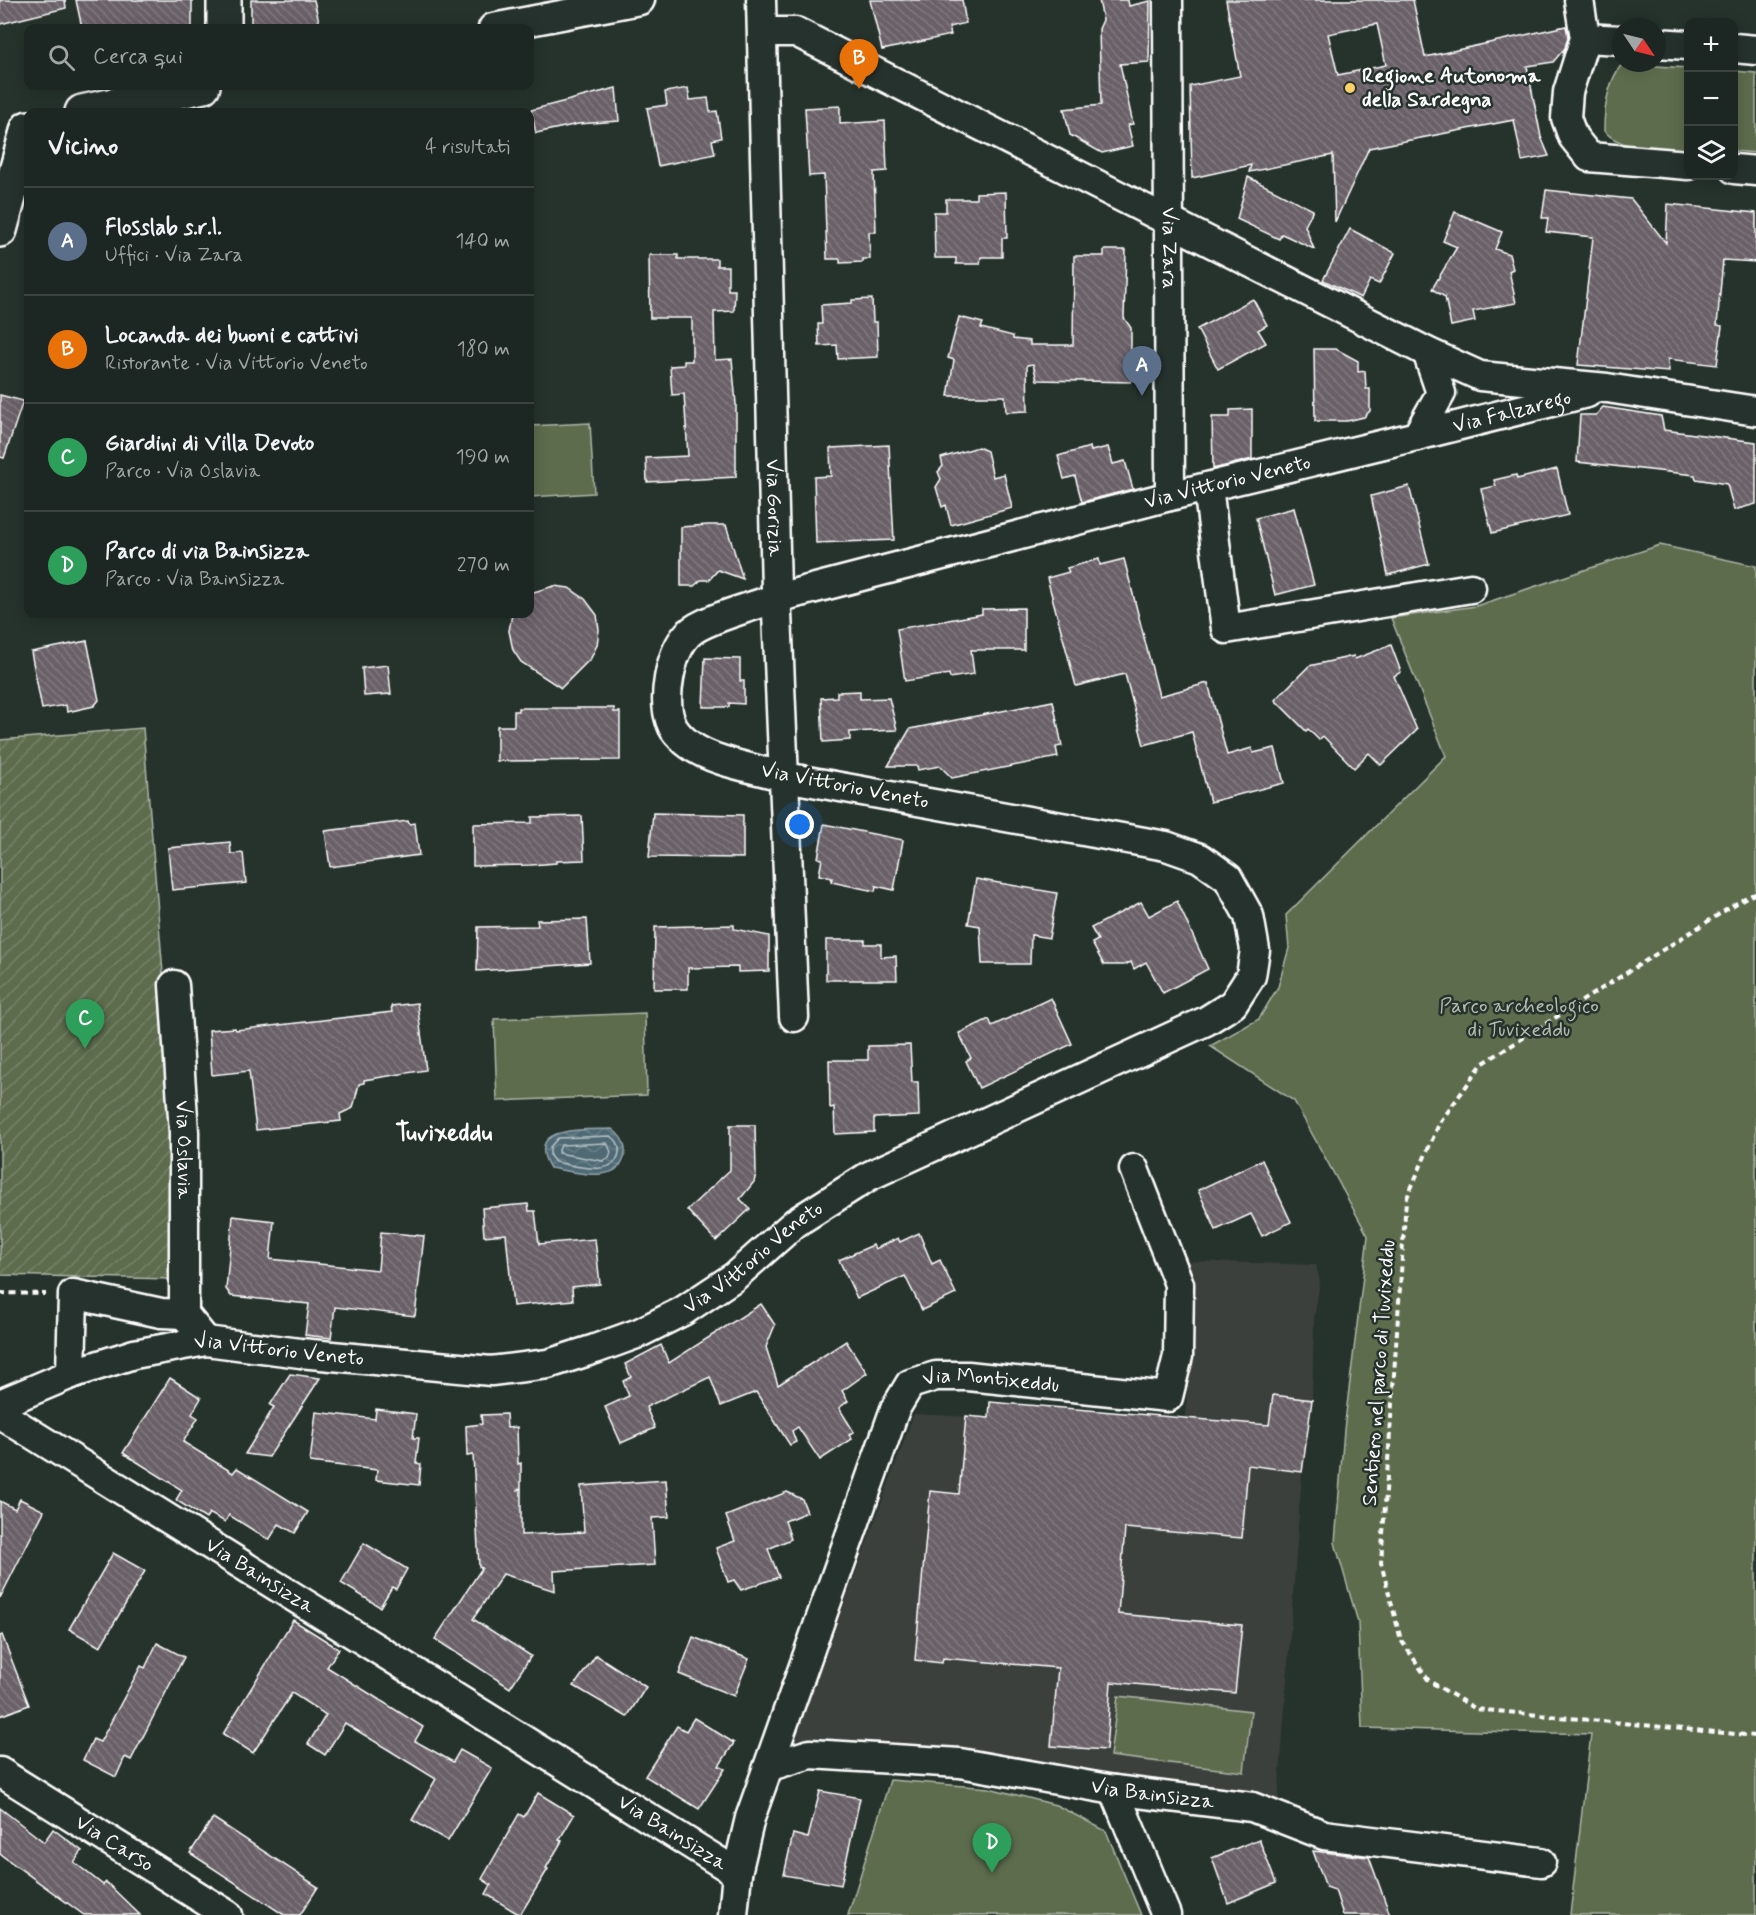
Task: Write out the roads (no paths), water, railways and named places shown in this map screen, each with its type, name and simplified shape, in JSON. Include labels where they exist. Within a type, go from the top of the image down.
[{"type":"street","points":[[224,0],[224,24]]},
{"type":"street","points":[[514,24],[640,0]]},
{"type":"street","name":"Via Gorizia","points":[[761,0],[777,598],[794,1017]]},
{"type":"street","name":"Via Zara","points":[[1168,0],[1170,496]]},
{"type":"street","points":[[1579,0],[1585,38],[1568,93],[1566,118],[1573,137],[1589,157],[1684,165]]},
{"type":"street","points":[[763,32],[796,32],[1427,352],[1441,393],[1417,436]]},
{"type":"street","points":[[1585,38],[1612,40]]},
{"type":"street","points":[[1666,44],[1684,45]]},
{"type":"street","points":[[1738,48],[1756,50]]},
{"type":"street","points":[[101,108],[184,90]]},
{"type":"street","points":[[0,131],[24,127]]},
{"type":"street","points":[[0,230],[24,141]]},
{"type":"street","points":[[1738,169],[1756,171]]},
{"type":"street","name":"Via Falzarego","points":[[1427,352],[1480,376],[1607,388],[1756,411]]},
{"type":"street","name":"Via Falzarego","points":[[1417,436],[1607,388]]},
{"type":"street","name":"Via Vittorio Veneto","points":[[0,1404],[71,1374],[134,1354],[206,1341],[491,1371],[548,1364],[595,1349],[639,1333],[683,1311],[734,1277],[795,1223],[868,1176],[1206,1021],[1233,1004],[1251,976],[1255,950],[1249,916],[1228,878],[1200,858],[1166,846],[785,777],[725,760],[691,746],[672,726],[666,694],[673,661],[688,634],[719,618],[777,598],[1170,496],[1417,436]]},
{"type":"street","points":[[1208,487],[1226,629],[1471,588]]},
{"type":"street","name":"Via Oslavia","points":[[174,985],[184,1132],[184,1314]]},
{"type":"street","name":"Via Montixeddu","points":[[770,1766],[895,1409],[910,1384],[936,1376],[968,1376],[1168,1397],[1178,1356],[1179,1284],[1134,1169]]},
{"type":"street","points":[[71,1374],[73,1294],[161,1313],[184,1314],[206,1341]]},
{"type":"street","name":"Via Bainsizza","points":[[0,1414],[737,1873],[750,1818],[770,1766],[810,1754],[960,1763],[1113,1790],[1252,1807],[1323,1835],[1541,1862]]},
{"type":"street","name":"Via Carso","points":[[0,1772],[228,1915]]},
{"type":"street","points":[[1113,1790],[1166,1915]]},
{"type":"street","points":[[733,1915],[737,1873]]},
{"type":"water","points":[[612,1129],[625,1145],[622,1164],[615,1170],[582,1174],[550,1168],[544,1154],[545,1143],[551,1137],[574,1130]]},
{"type":"place","name":"Regione Autonoma della Sardegna","points":[[1350,88]]},
{"type":"place","name":"Locanda dei buoni e cattivi","points":[[859,89]]},
{"type":"place","name":"Flosslab s.r.l.","points":[[1142,396]]},
{"type":"place","name":"Giardini di Villa Devoto","points":[[85,1049]]},
{"type":"place","name":"Parco di via Bainsizza","points":[[992,1873]]},
{"type":"district","name":"Tuvixeddu","points":[[444,1133]]},
{"type":"park label","name":"Parco archeologico di Tuvixeddu","points":[[1519,1018]]}]
